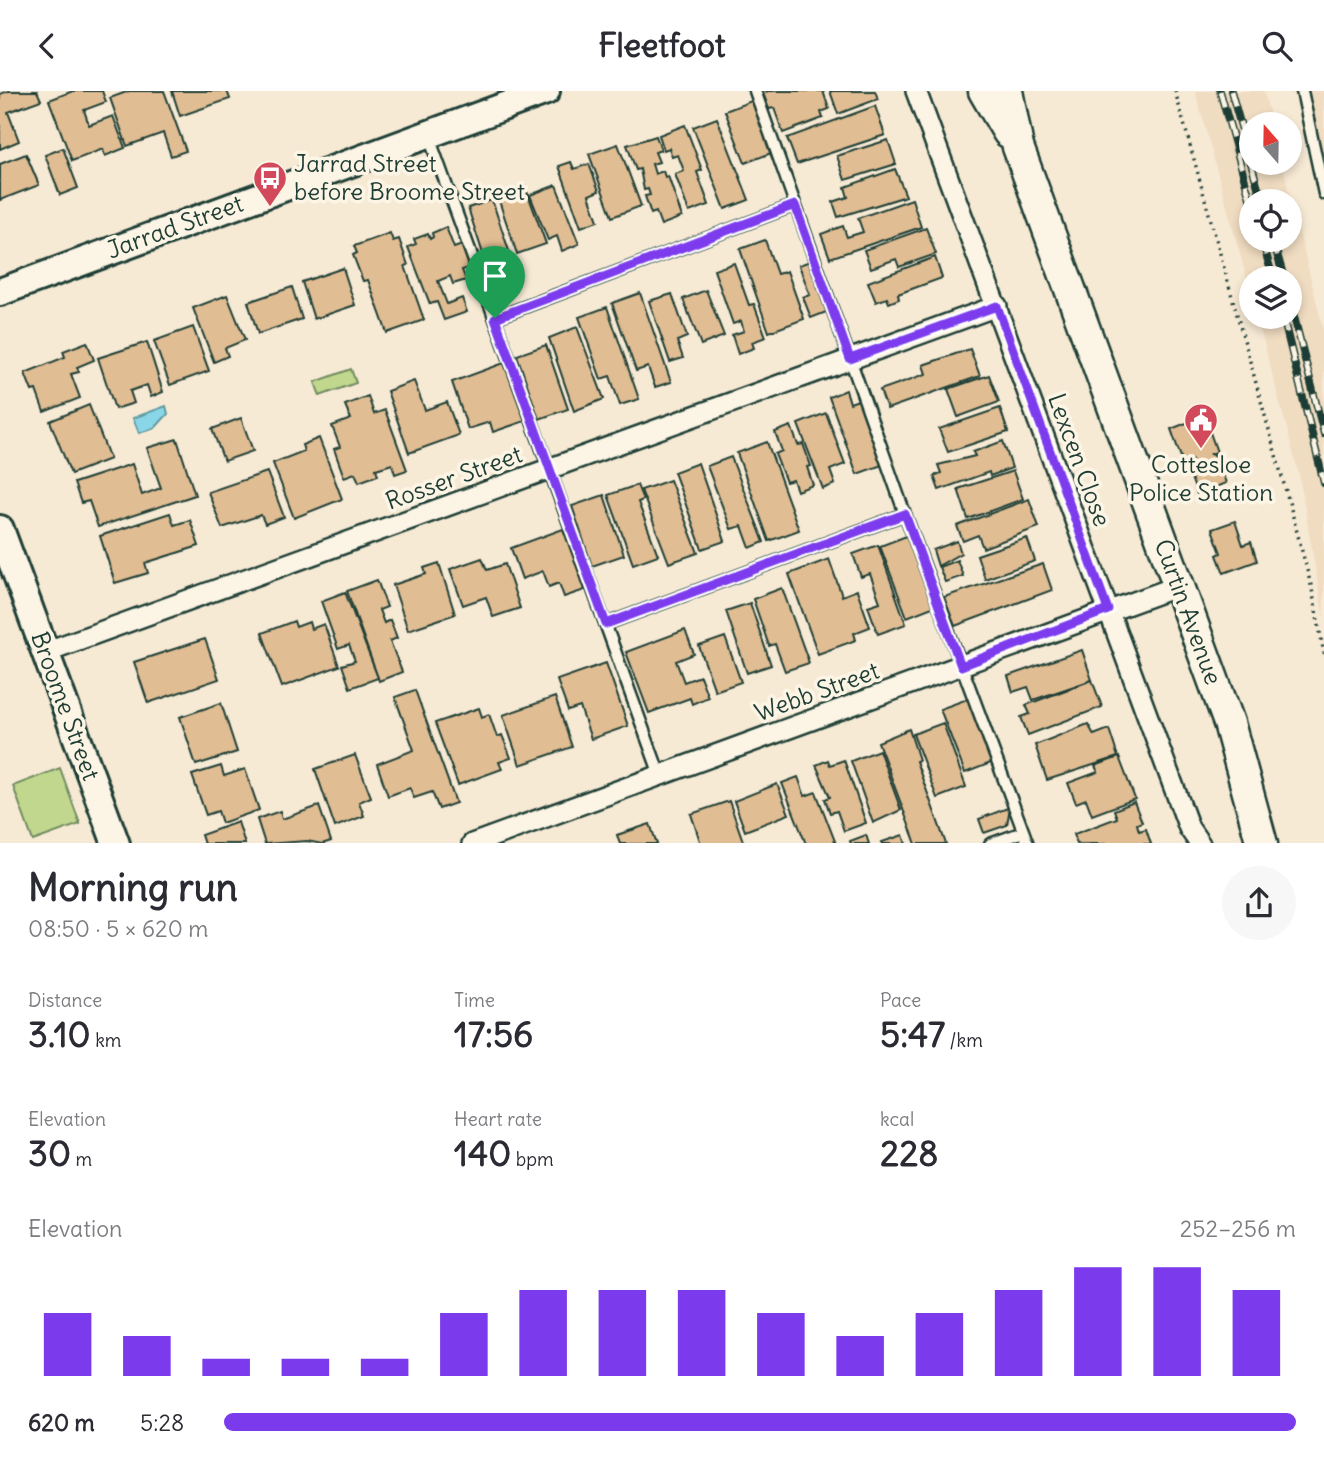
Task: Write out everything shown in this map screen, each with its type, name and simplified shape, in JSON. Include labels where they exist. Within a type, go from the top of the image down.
[{"type":"main road","name":"Curtin Avenue","points":[[984,91],[1018,148]]},
{"type":"main road","name":"Curtin Avenue","points":[[1007,91],[1018,148],[1229,723],[1262,843]]},
{"type":"street","name":"Jarrad Street","points":[[0,292],[428,133],[500,99],[547,91]]},
{"type":"street","name":"Lexcen Close","points":[[916,91],[1189,828],[1200,843]]},
{"type":"street","name":"Rosser Street","points":[[45,652],[997,306]]},
{"type":"street","name":"Broome Street","points":[[0,529],[116,843]]},
{"type":"street","name":"Webb Street","points":[[472,843],[1178,586]]},
{"type":"lane","points":[[755,91],[905,514],[1028,843]]},
{"type":"lane","points":[[1302,91],[1324,194]]},
{"type":"lane","points":[[428,133],[660,775]]},
{"type":"lane","points":[[495,318],[795,205]]},
{"type":"lane","points":[[606,624],[905,514]]},
{"type":"lane","points":[[990,843],[1023,832]]},
{"type":"path","points":[[1175,91],[1292,513],[1312,589],[1324,655]]},
{"type":"shaded area","points":[[1195,91],[1264,91],[1269,112],[1239,112],[1239,175],[1285,175],[1288,189],[1239,189],[1239,250]]},
{"type":"shaded area","points":[[1293,91],[1324,91],[1324,203],[1302,124],[1302,112],[1299,112]]},
{"type":"shaded area","points":[[1302,243],[1324,332],[1324,620],[1299,475],[1260,329],[1302,329],[1302,266],[1243,266],[1239,252],[1302,252]]},
{"type":"green space","points":[[351,369],[356,383],[320,396],[315,382]]},
{"type":"green space","points":[[60,768],[80,824],[33,841],[13,786]]},
{"type":"water","points":[[166,406],[168,414],[155,428],[139,433],[133,418]]},
{"type":"building","points":[[8,91],[37,91],[41,100],[8,112],[19,141],[0,149],[0,94]]},
{"type":"building","points":[[73,91],[102,91],[106,102],[84,110],[89,125],[113,116],[125,148],[105,156],[103,149],[72,161],[49,100]]},
{"type":"building","points":[[129,91],[164,91],[186,151],[171,156],[163,133],[127,146],[110,98]]},
{"type":"building","points":[[172,91],[227,91],[230,99],[180,116]]},
{"type":"building","points":[[823,91],[829,109],[821,112],[823,118],[783,133],[774,108],[769,109],[763,93]]},
{"type":"building","points":[[830,91],[875,91],[878,99],[838,114]]},
{"type":"building","points":[[754,100],[774,152],[745,163],[725,111]]},
{"type":"building","points":[[875,106],[885,135],[797,164],[787,138]]},
{"type":"building","points":[[717,118],[749,200],[725,209],[693,127]]},
{"type":"building","points":[[685,125],[702,170],[697,172],[709,205],[689,212],[675,174],[684,171],[678,155],[672,157],[669,148],[664,150],[659,135]]},
{"type":"building","points":[[656,136],[661,150],[655,152],[659,162],[652,164],[655,174],[663,171],[665,177],[668,176],[682,217],[661,225],[656,212],[651,214],[645,196],[650,195],[648,189],[644,190],[640,169],[636,170],[627,145]]},
{"type":"building","points":[[888,140],[896,164],[845,180],[837,156]]},
{"type":"building","points":[[618,144],[641,206],[612,217],[589,154]]},
{"type":"building","points":[[63,148],[78,188],[60,195],[45,155]]},
{"type":"building","points":[[26,154],[39,185],[0,200],[0,164]]},
{"type":"building","points":[[571,162],[574,169],[589,164],[599,191],[589,195],[598,221],[581,227],[559,166]]},
{"type":"building","points":[[895,169],[906,196],[838,217],[833,202],[848,197],[845,187]]},
{"type":"building","points":[[556,185],[579,244],[562,251],[557,236],[548,240],[530,195]]},
{"type":"building","points":[[525,186],[546,244],[517,254],[497,195]]},
{"type":"building","points":[[912,199],[921,227],[830,258],[821,234],[843,226],[847,237],[863,232],[858,218]]},
{"type":"building","points":[[492,200],[511,257],[487,266],[468,208]]},
{"type":"building","points":[[446,227],[454,248],[462,245],[471,267],[462,270],[466,280],[453,284],[450,276],[438,281],[447,304],[462,298],[467,312],[444,320],[437,302],[430,304],[408,247],[416,244],[414,239],[428,234],[430,239],[433,237],[432,233]]},
{"type":"building","points":[[926,228],[936,254],[899,267],[896,259],[871,268],[864,250]]},
{"type":"building","points":[[390,233],[393,241],[399,239],[408,265],[405,266],[424,320],[387,333],[368,280],[363,281],[353,255],[357,253],[354,246]]},
{"type":"building","points":[[765,240],[777,274],[787,271],[804,319],[769,332],[740,249]]},
{"type":"building","points":[[935,257],[942,278],[898,294],[899,299],[889,303],[887,298],[876,302],[868,282]]},
{"type":"building","points":[[810,261],[829,311],[811,318],[803,297],[810,295],[799,265]]},
{"type":"building","points":[[734,263],[749,305],[754,304],[766,337],[752,342],[754,348],[738,354],[732,335],[744,331],[741,321],[733,324],[714,270]]},
{"type":"building","points":[[343,268],[355,305],[314,319],[302,282]]},
{"type":"building","points":[[292,287],[302,319],[258,334],[248,302]]},
{"type":"building","points":[[706,290],[724,336],[701,345],[683,299]]},
{"type":"building","points":[[640,293],[671,382],[655,387],[648,367],[636,371],[612,303]]},
{"type":"building","points":[[672,294],[687,337],[677,341],[683,358],[670,362],[649,301]]},
{"type":"building","points":[[227,295],[245,340],[225,348],[228,356],[214,362],[193,308]]},
{"type":"building","points":[[607,307],[639,399],[620,405],[610,376],[601,379],[579,317]]},
{"type":"building","points":[[193,327],[209,371],[170,385],[154,341]]},
{"type":"building","points":[[577,327],[604,399],[574,411],[549,338]]},
{"type":"building","points":[[87,342],[94,360],[77,367],[79,372],[71,374],[80,398],[44,412],[36,390],[32,391],[25,373],[65,357],[63,351]]},
{"type":"building","points":[[147,342],[163,392],[151,397],[147,385],[130,391],[134,403],[115,409],[98,358]]},
{"type":"building","points":[[546,345],[568,409],[539,419],[517,355]]},
{"type":"building","points":[[970,349],[980,376],[887,409],[880,390],[926,374],[923,365]]},
{"type":"building","points":[[504,363],[528,420],[493,432],[490,422],[468,429],[452,382]]},
{"type":"building","points":[[989,375],[999,402],[958,417],[948,389]]},
{"type":"building","points":[[414,381],[425,410],[447,402],[459,435],[409,453],[387,391]]},
{"type":"building","points":[[846,390],[850,403],[861,399],[885,464],[857,474],[829,397]]},
{"type":"building","points":[[368,396],[374,414],[385,410],[407,470],[395,474],[392,464],[376,469],[378,475],[359,482],[355,473],[344,477],[334,449],[340,447],[332,426],[351,419],[345,405]]},
{"type":"building","points":[[89,405],[110,459],[71,474],[50,421]]},
{"type":"building","points":[[1000,408],[1008,432],[948,452],[939,429]]},
{"type":"building","points":[[826,413],[845,464],[830,470],[835,484],[823,489],[798,424]]},
{"type":"building","points":[[1204,416],[1217,452],[1210,454],[1215,455],[1226,483],[1197,494],[1187,467],[1193,465],[1192,460],[1183,463],[1171,429]]},
{"type":"building","points":[[241,418],[253,451],[224,461],[212,429]]},
{"type":"building","points":[[791,426],[798,445],[803,444],[811,466],[807,467],[813,485],[797,491],[793,480],[786,482],[775,454],[782,451],[775,432]]},
{"type":"building","points":[[319,438],[342,499],[294,518],[273,463],[304,451],[302,445]]},
{"type":"building","points":[[177,439],[195,495],[98,527],[89,501],[81,503],[74,483],[132,464],[142,495],[161,488],[147,448]]},
{"type":"building","points":[[1003,441],[1012,468],[990,476],[989,472],[939,490],[934,476],[941,473],[938,465],[975,456],[973,452]]},
{"type":"building","points":[[767,442],[799,530],[769,541],[737,453]]},
{"type":"building","points":[[731,457],[764,542],[750,548],[742,526],[731,529],[707,466]]},
{"type":"building","points":[[698,463],[725,541],[702,549],[674,472]]},
{"type":"building","points":[[1013,471],[1023,499],[968,519],[958,489]]},
{"type":"building","points":[[267,472],[284,517],[265,524],[261,515],[222,528],[208,492]]},
{"type":"building","points":[[670,480],[698,553],[669,563],[641,490]]},
{"type":"building","points":[[637,485],[643,500],[638,502],[658,555],[633,564],[608,495]]},
{"type":"building","points":[[604,495],[624,555],[592,566],[572,506]]},
{"type":"building","points":[[1029,499],[1039,527],[983,548],[978,535],[963,541],[957,526]]},
{"type":"building","points":[[170,513],[174,525],[190,520],[199,546],[145,563],[148,573],[115,583],[100,536]]},
{"type":"building","points":[[1235,521],[1243,545],[1251,542],[1257,561],[1224,573],[1217,555],[1221,553],[1212,529]]},
{"type":"building","points":[[563,529],[585,590],[564,597],[559,583],[549,587],[543,571],[522,579],[511,548]]},
{"type":"building","points":[[909,535],[935,606],[907,617],[880,546]]},
{"type":"building","points":[[1027,538],[1035,561],[985,579],[977,555]]},
{"type":"building","points":[[957,541],[961,553],[938,566],[933,550]]},
{"type":"building","points":[[878,545],[906,624],[878,634],[868,606],[880,602],[870,574],[861,577],[853,554]]},
{"type":"building","points":[[482,558],[487,570],[505,564],[520,608],[493,617],[486,597],[463,605],[450,569]]},
{"type":"building","points":[[829,559],[842,596],[857,590],[870,627],[854,633],[856,640],[818,654],[789,574]]},
{"type":"building","points":[[957,560],[963,576],[945,582],[939,567]]},
{"type":"building","points":[[439,563],[455,614],[408,630],[393,585],[426,574],[424,568]]},
{"type":"building","points":[[1043,564],[1052,590],[955,626],[944,597]]},
{"type":"building","points":[[377,580],[387,607],[379,610],[384,623],[390,620],[397,638],[390,641],[402,672],[379,681],[347,591]]},
{"type":"building","points":[[782,588],[809,663],[785,671],[775,644],[769,646],[753,599]]},
{"type":"building","points":[[345,592],[378,678],[350,688],[342,665],[355,661],[349,645],[338,649],[321,601]]},
{"type":"building","points":[[750,603],[771,665],[747,673],[726,611]]},
{"type":"building","points":[[294,621],[296,627],[309,622],[311,629],[324,624],[339,666],[282,687],[262,633]]},
{"type":"building","points":[[685,630],[694,654],[676,661],[684,682],[700,676],[708,697],[692,704],[690,698],[649,713],[626,652]]},
{"type":"building","points":[[725,637],[741,682],[715,691],[699,646]]},
{"type":"building","points":[[205,639],[219,679],[148,703],[134,662]]},
{"type":"building","points":[[1082,650],[1092,680],[1033,700],[1028,687],[1013,692],[1008,676]]},
{"type":"building","points":[[606,663],[628,726],[591,739],[580,707],[568,711],[557,680]]},
{"type":"building","points":[[1092,680],[1102,707],[1028,735],[1021,717],[1030,714],[1026,705]]},
{"type":"building","points":[[415,690],[456,803],[439,809],[432,792],[414,798],[410,788],[388,796],[377,764],[414,750],[395,697]]},
{"type":"building","points":[[555,697],[572,747],[520,765],[503,715]]},
{"type":"building","points":[[970,698],[991,763],[965,773],[940,709]]},
{"type":"building","points":[[221,703],[237,752],[196,765],[180,717]]},
{"type":"building","points":[[479,708],[482,717],[489,714],[497,737],[502,735],[511,758],[499,762],[502,769],[458,785],[435,723]]},
{"type":"building","points":[[943,723],[966,787],[937,798],[913,734]]},
{"type":"building","points":[[1088,724],[1094,735],[1109,729],[1118,757],[1047,780],[1035,745]]},
{"type":"building","points":[[909,729],[919,760],[916,761],[946,843],[916,843],[878,742]]},
{"type":"building","points":[[879,750],[901,810],[873,823],[851,761]]},
{"type":"building","points":[[355,755],[371,797],[359,802],[364,816],[335,827],[315,769]]},
{"type":"building","points":[[1119,757],[1135,799],[1092,815],[1086,799],[1076,803],[1068,783],[1098,772],[1095,766]]},
{"type":"building","points":[[828,760],[830,765],[844,760],[866,823],[844,831],[837,811],[830,813],[825,799],[830,797],[816,765]]},
{"type":"building","points":[[221,766],[224,776],[245,769],[259,810],[222,823],[218,811],[206,815],[192,775]]},
{"type":"building","points":[[798,777],[805,796],[816,792],[836,843],[806,843],[782,783]]},
{"type":"building","points":[[777,784],[789,814],[745,831],[734,801]]},
{"type":"building","points":[[729,801],[744,843],[701,843],[691,814]]},
{"type":"building","points":[[1134,802],[1142,822],[1137,824],[1139,831],[1146,829],[1151,843],[1077,843],[1074,834],[1117,818],[1114,810]]},
{"type":"building","points":[[319,806],[331,841],[265,843],[257,819],[280,811],[282,819]]},
{"type":"building","points":[[1010,807],[1007,825],[984,833],[979,819]]},
{"type":"building","points":[[238,822],[245,843],[204,843],[201,835]]},
{"type":"building","points":[[650,824],[657,843],[620,843],[617,835]]},
{"type":"building","points":[[866,835],[869,843],[851,843]]},
{"type":"building","points":[[903,835],[906,843],[882,843]]},
{"type":"railway","points":[[1220,91],[1247,189]]},
{"type":"railway","points":[[1231,91],[1239,119]]},
{"type":"railway","points":[[1254,175],[1259,189]]},
{"type":"railway","points":[[1265,252],[1270,266]]},
{"type":"railway","points":[[1276,252],[1281,266]]},
{"type":"railway","points":[[1286,329],[1324,483]]},
{"type":"railway","points":[[1297,329],[1324,434]]},
{"type":"place","name":"Jarrad Street before Broome Street","points":[[270,208]]},
{"type":"place","name":"Cottesloe Police Station","points":[[1201,450]]},
{"type":"route","points":[[795,205],[850,359],[997,306],[1108,610],[961,666],[905,514],[606,624],[495,318],[795,205]]}]
